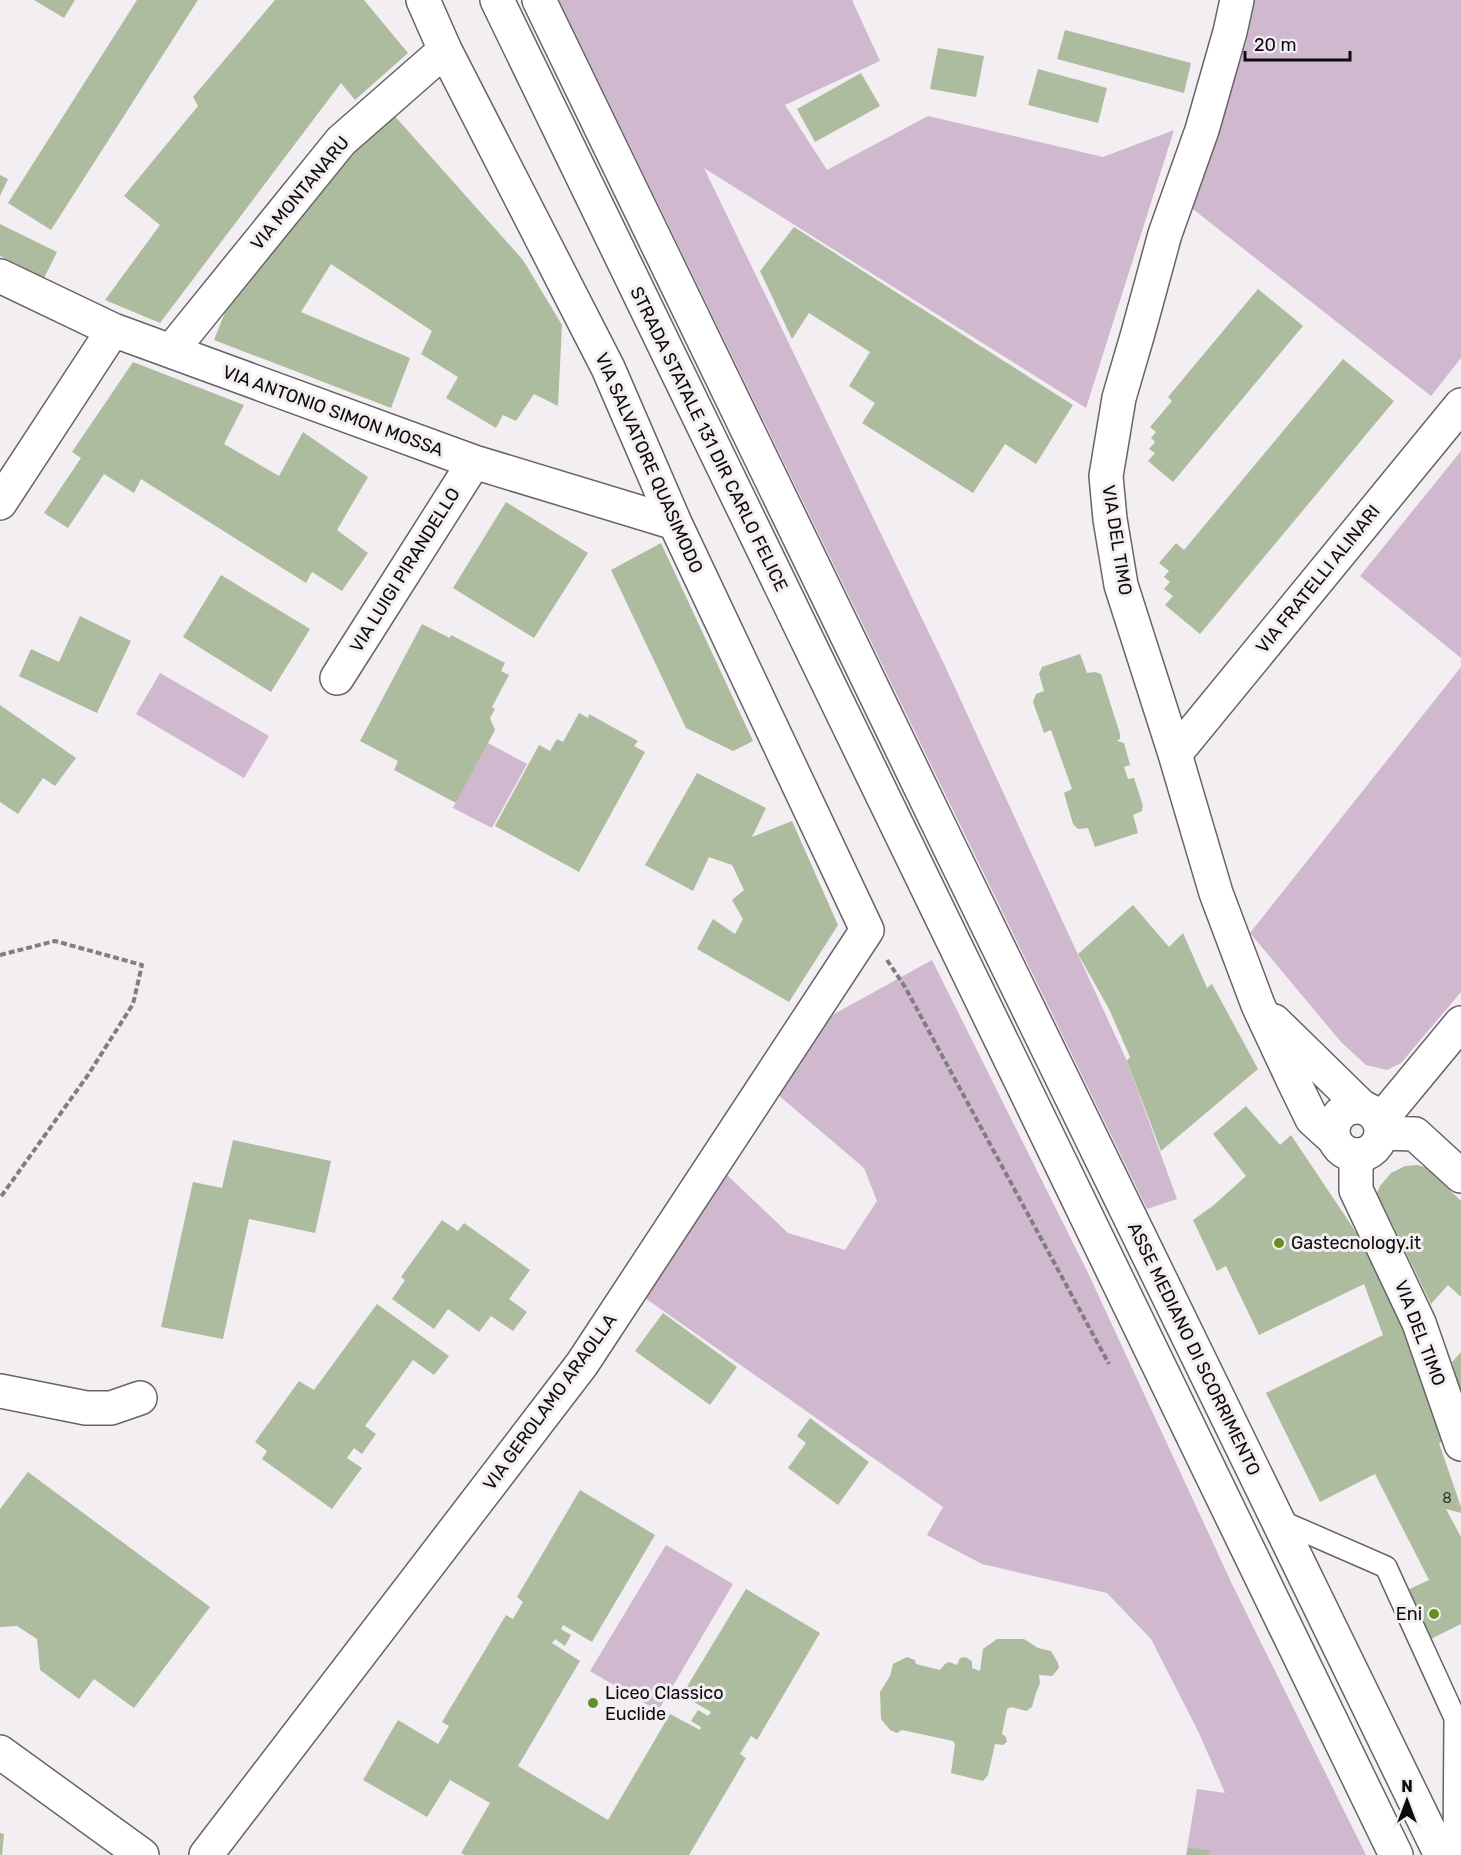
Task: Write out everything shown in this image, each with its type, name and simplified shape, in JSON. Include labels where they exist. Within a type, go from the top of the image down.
[{"type":"main road","name":"VIA SALVATORE QUASIMODO","points":[[423,0],[445,50],[608,368],[675,523],[867,930]]},
{"type":"main road","name":"STRADA STATALE 131 DIR CARLO FELICE","points":[[496,0],[1396,1855]]},
{"type":"main road","name":"ASSE MEDIANO DI SCORRIMENTO","points":[[539,0],[1441,1855]]},
{"type":"main road","name":"VIA DEL TIMO","points":[[1237,0],[1203,130],[1165,234],[1119,398],[1106,476],[1110,519],[1121,585],[1216,893],[1258,1005],[1312,1119],[1345,1147],[1356,1190],[1419,1323],[1461,1444]]},
{"type":"main road","name":"VIA MONTANARU","points":[[171,351],[341,141],[445,50]]},
{"type":"main road","name":"VIA ANTONIO SIMON MOSSA","points":[[0,276],[113,330],[474,462],[675,523]]},
{"type":"main road","points":[[0,503],[113,330]]},
{"type":"main road","name":"VIA FRATELLI ALINARI","points":[[1175,754],[1461,405]]},
{"type":"main road","name":"VIA LUIGI PIRANDELLO","points":[[337,678],[474,462]]},
{"type":"main road","name":"VIA GEROLAMO ARAOLLA","points":[[206,1855],[582,1364],[867,930]]},
{"type":"main road","name":"VIA DEL TIMO","points":[[1258,1005],[1374,1121]]},
{"type":"main road","points":[[1374,1121],[1461,1023]]},
{"type":"main road","points":[[1374,1121],[1378,1143],[1366,1154],[1345,1147],[1334,1124],[1337,1117],[1348,1108],[1374,1121],[1415,1134],[1461,1176]]},
{"type":"main road","points":[[0,1391],[86,1408],[111,1408],[140,1398]]},
{"type":"main road","points":[[0,1752],[142,1855]]},
{"type":"lane","points":[[1276,1519],[1386,1567],[1455,1718],[1454,1855]]},
{"type":"path","points":[[867,930],[905,987],[1109,1364]]},
{"type":"path","points":[[0,955],[55,941],[142,964],[133,1004],[88,1075],[0,1198]]},
{"type":"shaded area","points":[[559,0],[852,0],[880,61],[785,105],[827,170],[928,116],[1103,157],[1174,130],[1086,408],[704,168],[944,664],[1127,1061],[1177,1199],[1147,1209]]},
{"type":"shaded area","points":[[1255,0],[1461,0],[1461,358],[1431,396],[1189,206],[1246,43]]},
{"type":"shaded area","points":[[1461,451],[1461,658],[1360,576]]},
{"type":"shaded area","points":[[1461,667],[1461,992],[1401,1063],[1387,1070],[1366,1065],[1341,1042],[1250,933]]},
{"type":"shaded area","points":[[160,673],[269,736],[244,778],[136,714]]},
{"type":"shaded area","points":[[488,743],[527,764],[492,828],[453,808]]},
{"type":"shaded area","points":[[932,960],[1089,1275],[1232,1584],[1366,1855],[1186,1855],[1197,1789],[1225,1793],[1199,1733],[1151,1639],[1107,1593],[982,1564],[927,1535],[943,1507],[645,1298],[725,1173],[788,1233],[845,1250],[877,1201],[864,1168],[777,1094],[827,1018]]},
{"type":"shaded area","points":[[666,1545],[733,1584],[658,1711],[590,1671]]},
{"type":"building","points":[[34,0],[75,0],[64,18]]},
{"type":"building","points":[[137,0],[198,0],[51,230],[8,203]]},
{"type":"building","points":[[275,0],[364,0],[408,53],[355,100],[341,83],[160,323],[105,300],[160,225],[124,196],[198,106],[193,97]]},
{"type":"building","points":[[1065,30],[1191,63],[1184,93],[1057,59]]},
{"type":"building","points":[[938,48],[984,56],[976,97],[930,89]]},
{"type":"building","points":[[1038,69],[1107,88],[1098,123],[1028,105]]},
{"type":"building","points":[[861,73],[880,106],[815,142],[797,109]]},
{"type":"building","points":[[392,113],[523,260],[562,325],[558,406],[534,394],[516,421],[503,415],[496,428],[446,398],[458,377],[421,354],[432,331],[331,264],[301,312],[410,358],[391,408],[214,340],[235,287],[275,233]]},
{"type":"building","points":[[0,175],[8,179],[0,196]]},
{"type":"building","points":[[0,224],[57,252],[44,278],[0,256]]},
{"type":"building","points":[[794,227],[1073,405],[1036,464],[1005,444],[973,493],[862,423],[875,403],[849,386],[870,352],[809,313],[792,339],[760,271]]},
{"type":"building","points":[[1258,289],[1303,326],[1173,482],[1148,461],[1155,453],[1149,449],[1155,442],[1151,438],[1156,432],[1150,427],[1172,401],[1168,397]]},
{"type":"building","points":[[1343,359],[1394,401],[1200,634],[1165,605],[1173,596],[1164,589],[1170,582],[1164,577],[1169,571],[1159,563],[1176,543],[1184,550]]},
{"type":"building","points":[[133,362],[244,405],[224,444],[279,476],[303,432],[368,477],[337,530],[368,553],[342,591],[312,572],[306,583],[141,479],[134,493],[104,474],[68,528],[44,513],[81,458],[72,452]]},
{"type":"building","points":[[506,502],[588,553],[534,638],[453,588]]},
{"type":"building","points":[[661,543],[753,741],[733,751],[686,728],[611,570]]},
{"type":"building","points":[[221,575],[310,629],[271,692],[183,637]]},
{"type":"building","points":[[80,616],[131,641],[97,713],[19,676],[31,649],[59,662]]},
{"type":"building","points":[[422,624],[450,638],[451,635],[505,663],[501,671],[509,675],[492,707],[495,709],[490,718],[495,730],[456,803],[394,770],[398,761],[360,741]]},
{"type":"building","points":[[1080,654],[1087,673],[1101,674],[1120,734],[1120,739],[1117,741],[1124,743],[1130,765],[1124,767],[1128,779],[1134,778],[1143,806],[1142,811],[1133,815],[1138,833],[1095,847],[1088,828],[1078,829],[1073,824],[1064,793],[1072,789],[1051,730],[1044,733],[1033,702],[1036,694],[1044,691],[1039,674],[1042,667]]},
{"type":"building","points":[[0,705],[76,758],[55,786],[43,778],[18,814],[0,802]]},
{"type":"building","points":[[579,713],[588,718],[589,714],[638,741],[634,746],[645,752],[579,872],[495,826],[539,745],[550,751],[557,739],[563,742]]},
{"type":"building","points":[[697,773],[766,808],[752,837],[792,821],[838,925],[789,1002],[697,949],[713,919],[735,934],[743,919],[732,900],[744,890],[732,865],[709,857],[693,891],[645,865]]},
{"type":"building","points":[[1133,905],[1169,947],[1183,933],[1207,988],[1212,984],[1258,1069],[1161,1151],[1127,1061],[1130,1057],[1109,1009],[1078,954]]},
{"type":"building","points":[[1246,1106],[1280,1145],[1291,1135],[1384,1274],[1456,1435],[1439,1443],[1461,1507],[1461,1513],[1446,1509],[1461,1537],[1461,1624],[1415,1647],[1390,1598],[1429,1580],[1375,1474],[1320,1502],[1266,1393],[1383,1335],[1364,1284],[1259,1335],[1226,1266],[1217,1271],[1193,1220],[1214,1205],[1246,1176],[1213,1134]]},
{"type":"building","points":[[233,1140],[331,1161],[315,1233],[249,1219],[223,1339],[161,1327],[193,1182],[222,1188]]},
{"type":"building","points":[[1418,1165],[1427,1168],[1461,1201],[1461,1297],[1448,1285],[1431,1304],[1377,1193],[1391,1173],[1405,1166]]},
{"type":"building","points":[[442,1220],[458,1231],[464,1223],[530,1270],[509,1299],[527,1312],[513,1331],[491,1316],[479,1332],[448,1309],[434,1329],[392,1299],[405,1280],[401,1277]]},
{"type":"building","points":[[377,1304],[449,1356],[434,1375],[413,1360],[365,1426],[376,1434],[362,1454],[354,1448],[347,1458],[362,1468],[332,1509],[262,1459],[267,1451],[255,1442],[299,1381],[314,1390]]},
{"type":"building","points":[[663,1313],[737,1367],[710,1405],[635,1351]]},
{"type":"building","points":[[1461,1352],[1461,1390],[1460,1390],[1452,1362]]},
{"type":"building","points":[[810,1418],[869,1462],[838,1505],[788,1468],[806,1443],[797,1436]]},
{"type":"building","points":[[28,1472],[210,1607],[134,1708],[94,1679],[79,1699],[40,1670],[37,1639],[17,1626],[0,1627],[0,1509]]},
{"type":"building","points":[[580,1490],[655,1535],[592,1642],[563,1625],[561,1629],[571,1635],[565,1646],[555,1639],[552,1643],[580,1661],[518,1766],[608,1820],[670,1714],[700,1730],[701,1727],[691,1721],[698,1710],[708,1716],[711,1712],[682,1695],[746,1589],[820,1633],[757,1740],[751,1736],[740,1754],[746,1758],[689,1855],[465,1855],[461,1853],[490,1803],[450,1780],[427,1817],[363,1780],[398,1720],[438,1744],[449,1726],[442,1722],[506,1615],[513,1619],[523,1602],[517,1597]]},
{"type":"building","points":[[997,1639],[1024,1639],[1038,1648],[1051,1651],[1059,1668],[1052,1676],[1039,1675],[1040,1683],[1032,1707],[1027,1711],[1011,1707],[1007,1709],[1002,1734],[1006,1737],[1007,1742],[1003,1745],[995,1744],[988,1775],[983,1781],[951,1773],[955,1744],[953,1741],[902,1730],[897,1733],[890,1730],[881,1719],[880,1692],[890,1676],[893,1664],[907,1657],[915,1660],[916,1664],[940,1670],[949,1662],[957,1665],[960,1658],[965,1657],[972,1661],[972,1668],[980,1671],[983,1649]]},
{"type":"building","points":[[0,1833],[4,1834],[2,1855],[0,1855]]},
{"type":"building","points":[[1188,1848],[1210,1850],[1209,1855],[1187,1855]]},
{"type":"place","name":"Gastecnology.it","points":[[1279,1243]]},
{"type":"place","name":"Eni","points":[[1434,1614]]},
{"type":"place","name":"Liceo Classico Euclide","points":[[593,1703]]}]
